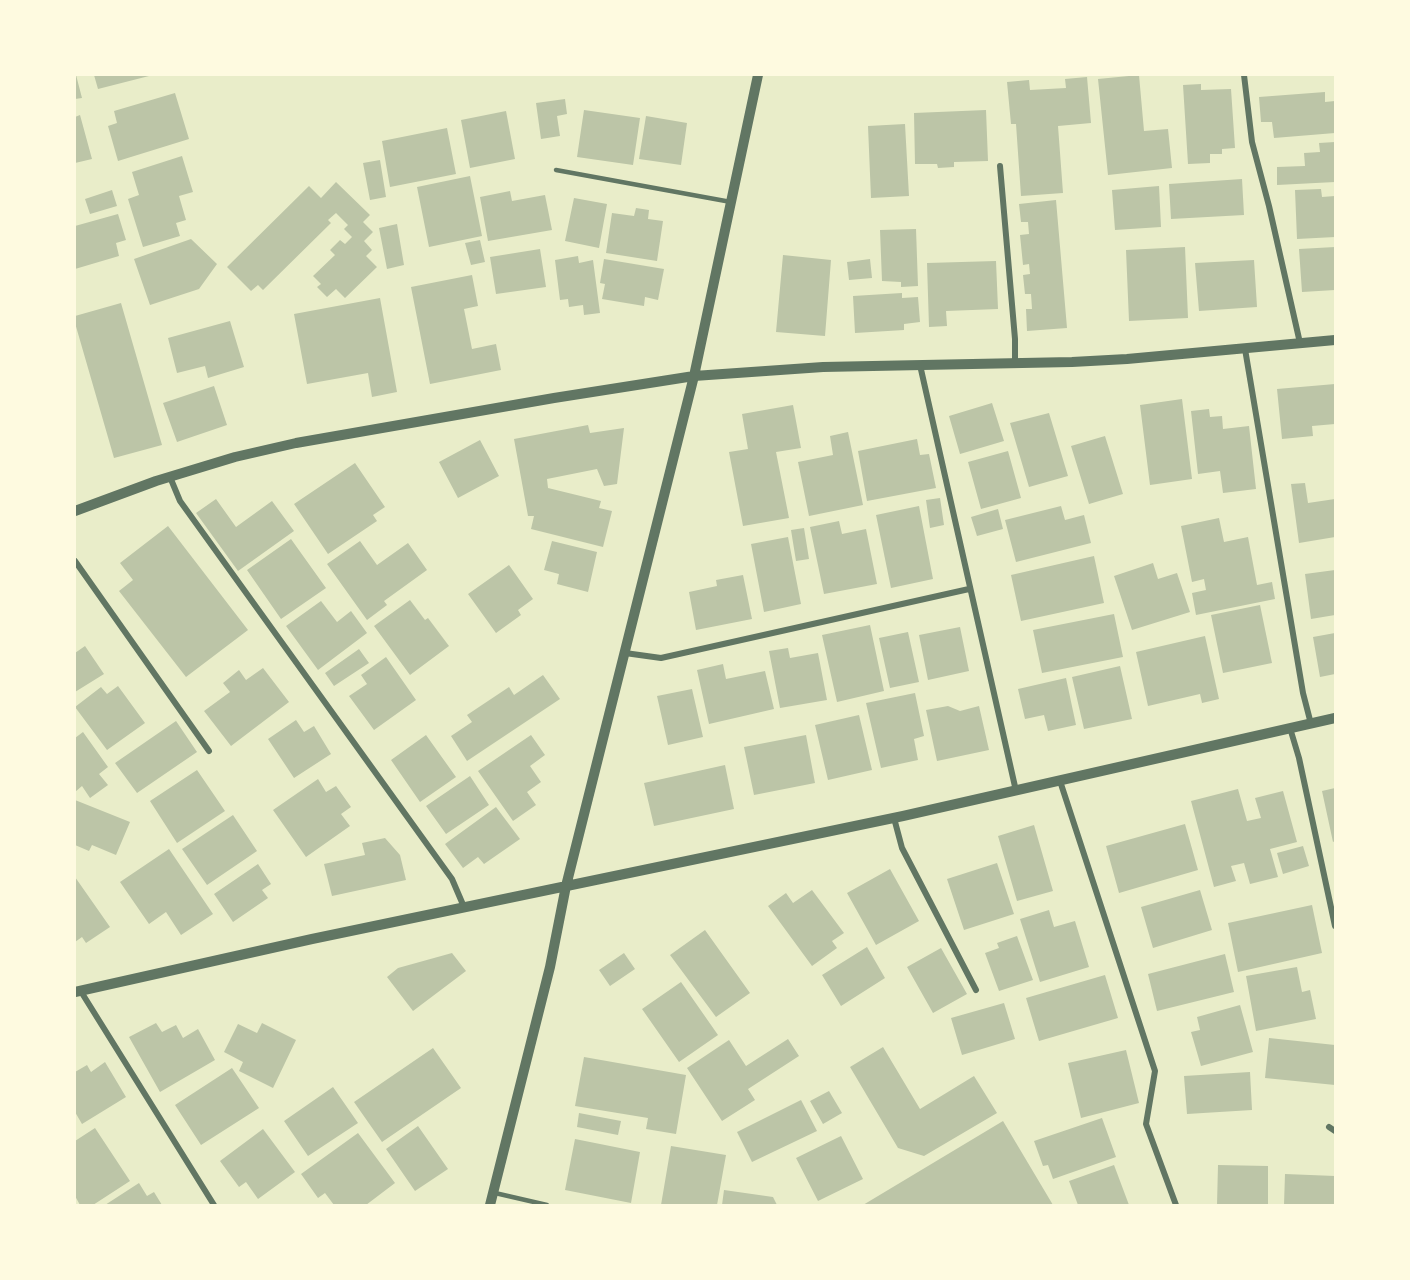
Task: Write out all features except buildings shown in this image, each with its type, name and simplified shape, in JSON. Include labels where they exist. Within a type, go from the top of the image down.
[{"type":"street","points":[[490,1205],[550,967],[566,886],[694,376],[758,75]]},
{"type":"street","points":[[1244,75],[1252,142],[1300,344]]},
{"type":"street","points":[[1000,166],[1015,339],[1015,363]]},
{"type":"street","points":[[75,512],[170,477],[235,457],[296,443],[694,376],[823,367],[1127,359],[1335,340]]},
{"type":"street","points":[[1245,349],[1302,693],[1311,724]]},
{"type":"street","points":[[920,365],[1016,791]]},
{"type":"street","points":[[170,477],[180,501],[452,879],[464,908]]},
{"type":"street","points":[[75,561],[209,751]]},
{"type":"street","points":[[625,653],[661,657],[969,589]]},
{"type":"street","points":[[214,1205],[78,991],[894,818],[1335,718]]},
{"type":"street","points":[[1290,728],[1299,758],[1335,926]]},
{"type":"street","points":[[1060,781],[1155,1071],[1146,1124],[1176,1205]]},
{"type":"street","points":[[894,818],[902,848],[976,990]]},
{"type":"lane","points":[[556,170],[731,202]]},
{"type":"lane","points":[[493,1192],[548,1205]]}]
